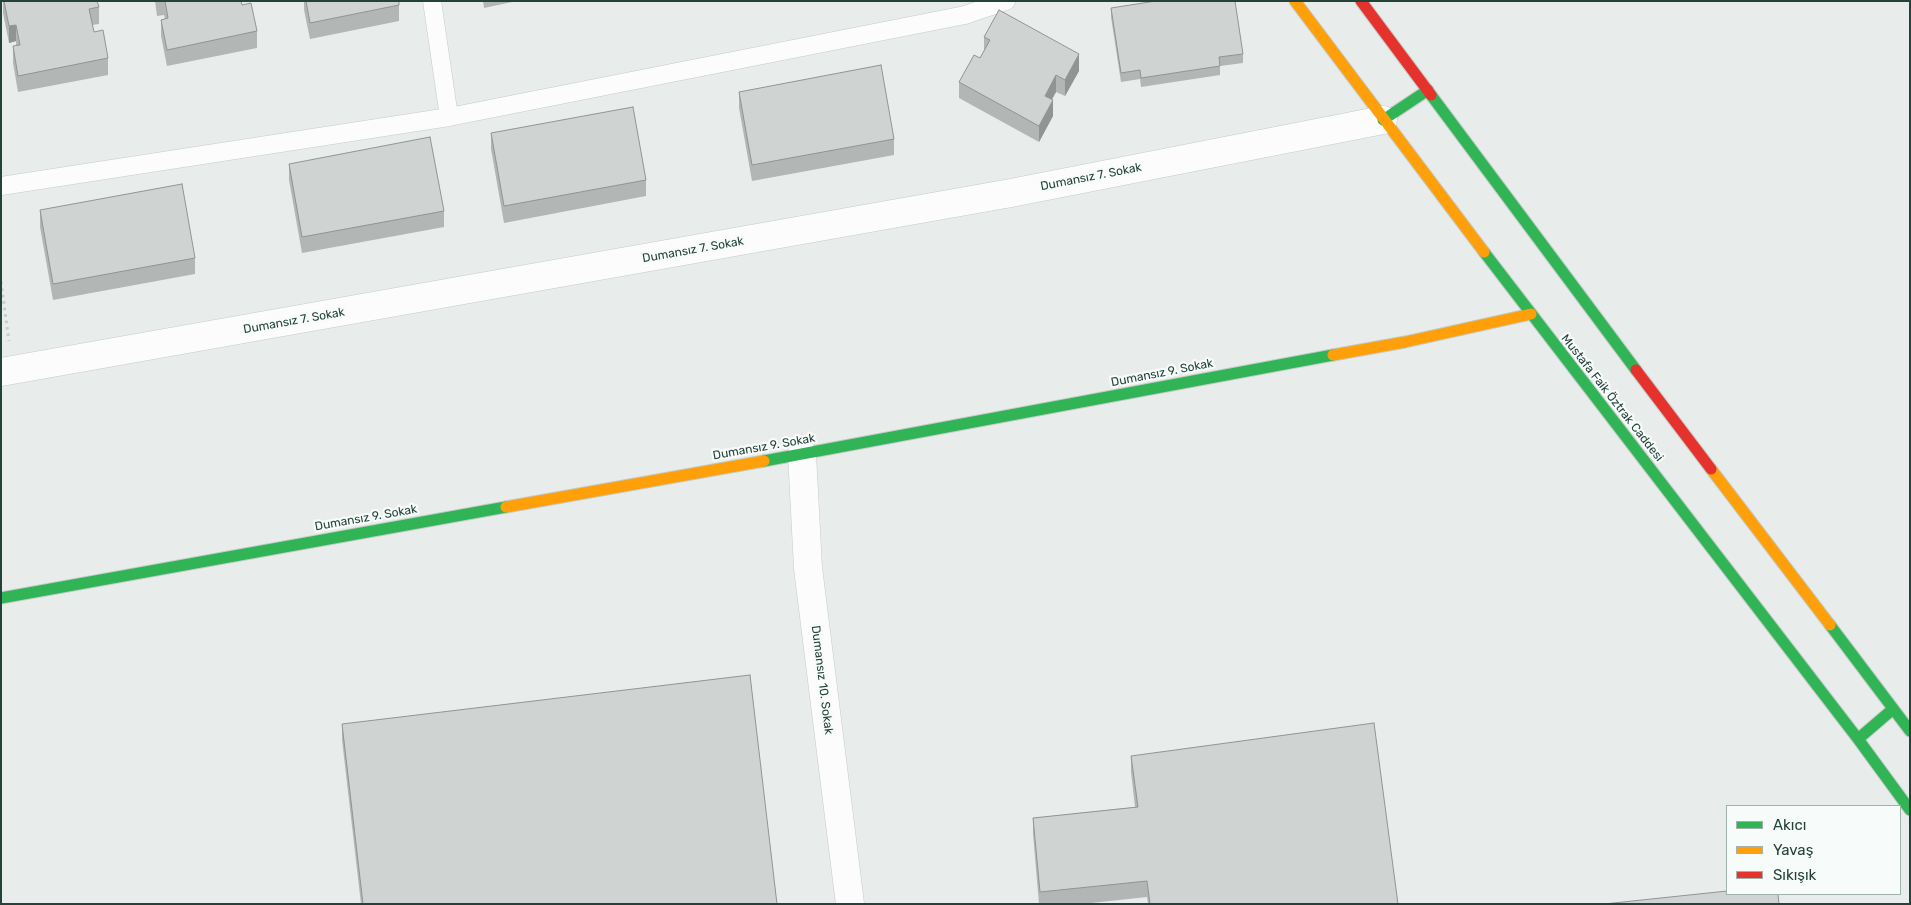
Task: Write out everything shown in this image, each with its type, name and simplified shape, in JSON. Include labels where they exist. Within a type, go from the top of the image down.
[{"type":"street","name":"Mustafa Faik Öztrak Caddesi","points":[[1295,1],[1530,314],[1858,739],[1910,810]]},
{"type":"street","points":[[1361,1],[1573,287],[1910,731]]},
{"type":"street","points":[[1383,120],[1428,90]]},
{"type":"street","name":"Dumansız 7. Sokak","points":[[7,371],[981,198],[1383,120]]},
{"type":"street","name":"Dumansız 9. Sokak","points":[[1,598],[802,454],[1405,342],[1530,314]]},
{"type":"street","name":"Dumansız 10. Sokak","points":[[802,454],[808,568],[850,904]]},
{"type":"street","points":[[1858,739],[1893,709]]},
{"type":"lane","points":[[432,1],[449,117]]},
{"type":"lane","points":[[1,186],[449,117],[965,15],[1006,1]]},
{"type":"path","points":[[1,282],[7,371]]},
{"type":"building","points":[[4,1],[97,1],[99,7],[89,9],[94,32],[103,30],[108,58],[18,76],[13,46],[20,45],[16,25],[9,26]]},
{"type":"building","points":[[165,1],[241,1],[242,5],[251,3],[257,31],[167,50],[161,20],[168,18]]},
{"type":"building","points":[[306,1],[399,1],[399,5],[310,23]]},
{"type":"building","points":[[1156,1],[1235,1],[1243,54],[1219,57],[1220,66],[1141,78],[1140,70],[1121,73],[1111,8]]},
{"type":"building","points":[[999,10],[1079,54],[1065,80],[1056,75],[1045,96],[1053,100],[1039,126],[959,82],[974,55],[980,58],[990,40],[984,37]]},
{"type":"building","points":[[881,65],[894,139],[752,165],[739,92]]},
{"type":"building","points":[[633,107],[646,180],[504,206],[491,133]]},
{"type":"building","points":[[430,137],[444,211],[302,237],[289,164]]},
{"type":"building","points":[[182,184],[195,258],[53,284],[40,210]]},
{"type":"building","points":[[750,675],[777,904],[363,904],[342,724]]},
{"type":"building","points":[[1374,723],[1398,904],[1150,904],[1147,881],[1040,892],[1033,818],[1138,807],[1131,756]]},
{"type":"building","points":[[1726,891],[1726,895],[1778,895],[1779,904],[1604,904]]},
{"type":"traffic: fast","points":[[1383,120],[1428,90]]},
{"type":"traffic: fast","points":[[1431,95],[1636,370]]},
{"type":"traffic: fast","points":[[1484,252],[1858,739],[1910,810]]},
{"type":"traffic: fast","points":[[764,461],[1333,355]]},
{"type":"traffic: fast","points":[[1,598],[506,507]]},
{"type":"traffic: fast","points":[[1830,625],[1910,731]]},
{"type":"traffic: fast","points":[[1858,739],[1893,709]]},
{"type":"traffic: slow","points":[[1295,1],[1484,252]]},
{"type":"traffic: slow","points":[[1333,355],[1405,342],[1531,314]]},
{"type":"traffic: slow","points":[[506,507],[764,461]]},
{"type":"traffic: slow","points":[[1711,469],[1830,625]]},
{"type":"traffic: jam","points":[[1361,1],[1431,95]]},
{"type":"traffic: jam","points":[[1636,370],[1711,469]]}]
